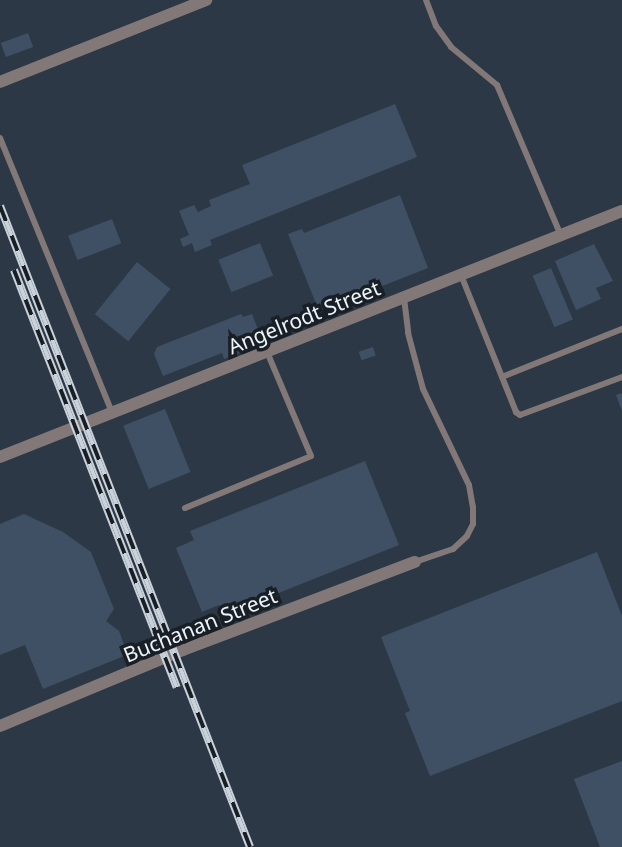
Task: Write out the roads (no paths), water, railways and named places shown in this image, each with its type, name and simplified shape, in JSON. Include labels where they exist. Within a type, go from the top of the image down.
[{"type":"street","points":[[0,82],[206,0]]},
{"type":"street","name":"Angelrodt Street","points":[[0,457],[620,215]]},
{"type":"street","name":"Buchanan Street","points":[[0,726],[183,650],[415,562]]},
{"type":"lane","points":[[426,0],[436,26],[451,47],[497,85],[561,236]]},
{"type":"lane","points":[[0,138],[112,413]]},
{"type":"lane","points":[[461,275],[516,412],[525,415],[622,377]]},
{"type":"lane","points":[[404,298],[408,333],[423,389],[469,485],[473,507],[472,524],[467,536],[453,549],[415,562]]},
{"type":"lane","points":[[502,377],[622,329]]},
{"type":"lane","points":[[185,508],[311,456],[267,352]]},
{"type":"railway","points":[[0,206],[250,847]]},
{"type":"railway","points":[[14,270],[177,687]]}]
